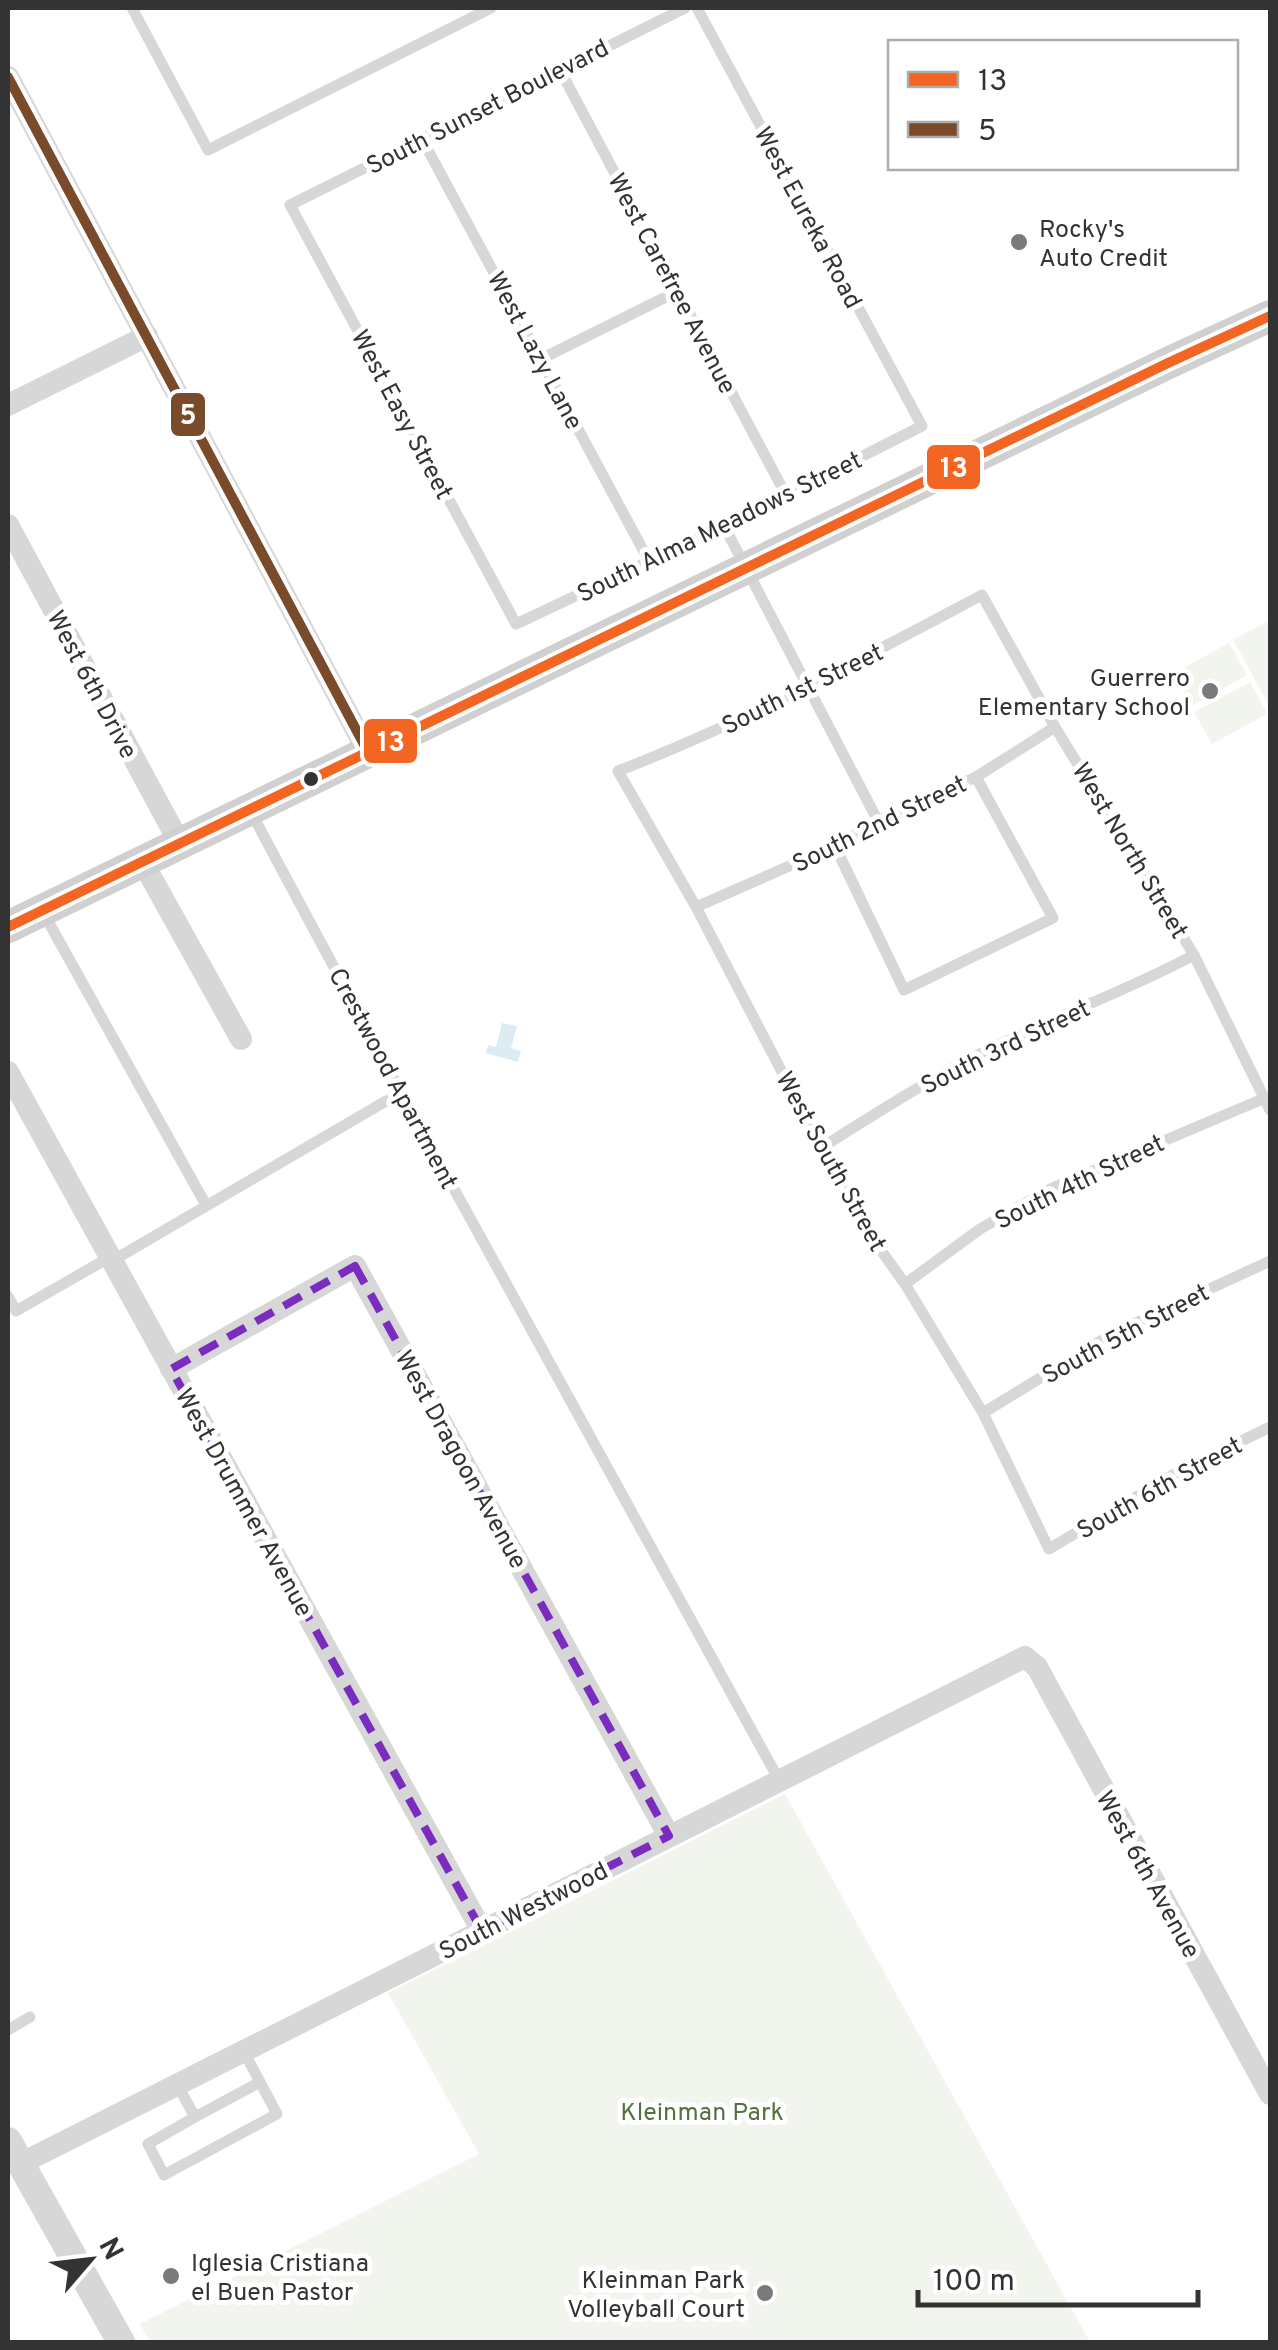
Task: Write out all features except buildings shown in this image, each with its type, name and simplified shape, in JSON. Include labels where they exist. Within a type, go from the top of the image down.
[{"type":"main road","points":[[8,927],[1270,316]]},
{"type":"street","points":[[8,76],[368,752]]},
{"type":"street","points":[[8,406],[147,336]]},
{"type":"street","name":"West 6th Drive","points":[[8,525],[178,842]]},
{"type":"street","points":[[142,861],[241,1040]]},
{"type":"street","name":"West Drummer Avenue","points":[[8,1072],[482,1931]]},
{"type":"street","name":"West Dragoon Avenue","points":[[172,1369],[356,1266],[669,1836]]},
{"type":"street","name":"South Westwood","points":[[14,2153],[178,2086],[1025,1657]]},
{"type":"street","name":"West 6th Avenue","points":[[1025,1657],[1037,1668],[1270,2094]]},
{"type":"street","points":[[14,2153],[121,2342]]},
{"type":"lane","points":[[132,8],[208,150],[491,8]]},
{"type":"lane","name":"South Sunset Boulevard","points":[[290,205],[685,8]]},
{"type":"lane","name":"West Eureka Road","points":[[696,8],[922,426]]},
{"type":"lane","name":"West Carefree Avenue","points":[[560,70],[786,495]]},
{"type":"lane","name":"West Lazy Lane","points":[[422,139],[649,561]]},
{"type":"lane","name":"West Easy Street","points":[[290,205],[516,624]]},
{"type":"lane","points":[[540,359],[678,291]]},
{"type":"lane","name":"South Alma Meadows Street","points":[[516,624],[724,526],[922,426]]},
{"type":"lane","points":[[724,526],[878,821]]},
{"type":"lane","name":"South 1st Street","points":[[618,771],[686,745],[807,688],[982,595]]},
{"type":"lane","name":"West North Street","points":[[982,595],[1055,727],[1194,955],[1268,1104]]},
{"type":"lane","name":"South 2nd Street","points":[[696,908],[835,846],[878,821],[976,776],[1055,727]]},
{"type":"lane","name":"West South Street","points":[[618,771],[696,908],[858,1218],[905,1284],[982,1413],[1049,1549]]},
{"type":"lane","points":[[835,846],[904,990],[1053,918],[976,776]]},
{"type":"lane","name":"Crestwood Apartment","points":[[250,809],[403,1096],[780,1780]]},
{"type":"lane","points":[[42,910],[206,1205]]},
{"type":"lane","name":"South 3rd Street","points":[[821,1148],[983,1052],[1076,1008],[1135,986],[1194,955]]},
{"type":"lane","points":[[8,1296],[16,1311],[386,1101],[403,1096]]},
{"type":"lane","name":"South 4th Street","points":[[905,1284],[980,1229],[1050,1189],[1268,1104]]},
{"type":"lane","name":"South 5th Street","points":[[982,1413],[1112,1334],[1270,1261]]},
{"type":"lane","name":"South 6th Street","points":[[1049,1549],[1178,1472],[1270,1428]]},
{"type":"lane","points":[[8,2030],[30,2017]]},
{"type":"lane","points":[[244,2052],[260,2082],[277,2114],[164,2175],[148,2144],[260,2082]]},
{"type":"lane","points":[[178,2086],[196,2117]]},
{"type":"highlighted area","points":[[355,1266],[669,1836],[482,1931],[171,1369]]},
{"type":"green space","points":[[1270,620],[1270,707],[1233,640]]},
{"type":"green space","points":[[1229,643],[1247,675],[1191,706],[1174,673]]},
{"type":"green space","points":[[1250,682],[1267,714],[1212,744],[1194,712]]},
{"type":"green space","name":"Kleinman Park","points":[[785,1794],[1090,2342],[150,2342],[140,2324],[479,2154],[388,1993]]},
{"type":"shaded area","points":[[502,1023],[517,1026],[511,1048],[521,1051],[518,1062],[486,1053],[488,1045],[496,1047]]},
{"type":"transit line","name":"5","points":[[8,77],[368,752]]},
{"type":"transit line","name":"13","points":[[8,927],[1270,316]]},
{"type":"place","name":"Rocky's Auto Credit","points":[[1019,242]]},
{"type":"place","name":"Guerrero Elementary School","points":[[1210,691]]},
{"type":"place","name":"Iglesia Cristiana el Buen Pastor","points":[[171,2276]]},
{"type":"place","name":"Kleinman Park Volleyball Court","points":[[765,2293]]}]
